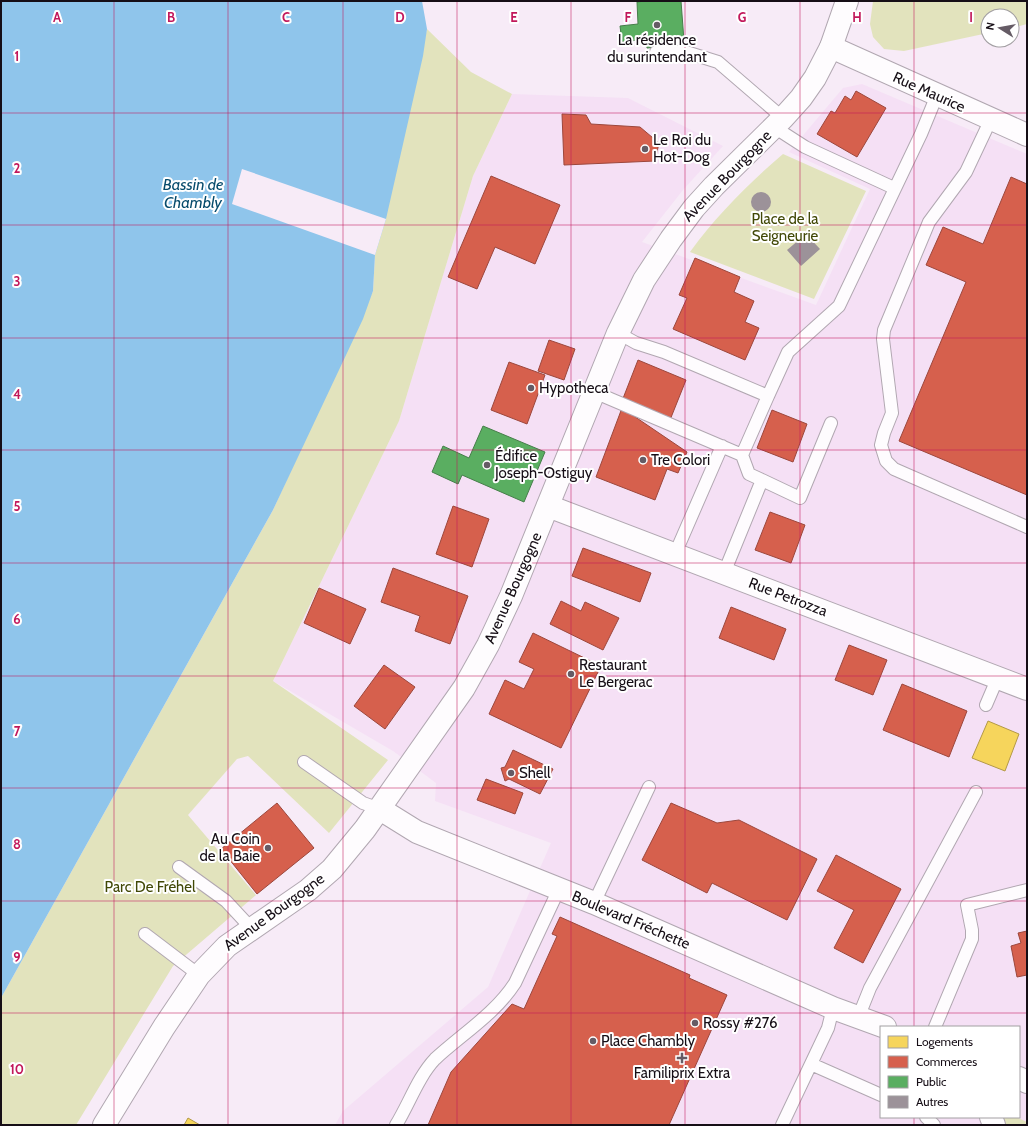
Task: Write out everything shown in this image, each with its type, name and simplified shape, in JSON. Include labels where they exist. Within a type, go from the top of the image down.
[{"type":"street","name":"Avenue Bourgogne","points":[[104,1125],[164,1027],[199,975],[227,946],[308,890],[324,877],[354,844],[457,698],[481,659],[512,596],[618,333],[644,280],[685,219],[714,186],[779,123],[801,98],[815,78],[831,47],[847,1]]},
{"type":"street","name":"Rue Maurice","points":[[831,47],[1027,135]]},
{"type":"street","name":"Rue Petrozza","points":[[548,506],[1027,688]]},
{"type":"street","name":"Boulevard Fréchette","points":[[380,808],[417,832],[594,903],[833,1008],[882,1026]]},
{"type":"lane","points":[[656,52],[686,52],[718,62],[779,123],[806,147],[894,188]]},
{"type":"lane","points":[[831,423],[800,498],[748,474],[742,455],[788,352],[840,306],[894,188],[921,134],[937,95]]},
{"type":"lane","points":[[991,119],[966,172],[929,222],[888,317],[883,339],[892,413],[881,445],[886,461],[894,469],[1027,527]]},
{"type":"lane","points":[[618,333],[636,343],[664,352],[768,396]]},
{"type":"lane","points":[[594,392],[742,455]]},
{"type":"lane","points":[[675,554],[722,446]]},
{"type":"lane","points":[[724,573],[762,480]]},
{"type":"lane","points":[[986,705],[998,677]]},
{"type":"lane","points":[[304,762],[363,803],[380,808]]},
{"type":"lane","points":[[594,903],[649,787]]},
{"type":"lane","points":[[858,1018],[870,988],[976,792]]},
{"type":"lane","points":[[179,867],[226,901],[252,929]]},
{"type":"lane","points":[[396,1125],[434,1060],[506,997],[515,983],[559,889]]},
{"type":"lane","points":[[935,1026],[972,939],[971,925],[966,905],[1027,890]]},
{"type":"lane","points":[[145,934],[199,975]]},
{"type":"lane","points":[[782,1125],[828,1028],[833,1008]]},
{"type":"lane","points":[[811,1064],[880,1095]]},
{"type":"shaded area","points":[[862,84],[1027,154],[1027,1125],[335,1125],[343,1111],[488,987],[551,843],[435,801],[436,783],[393,751],[273,681],[399,421],[473,176],[512,94],[628,98],[723,146],[683,190],[642,242],[816,305],[870,189],[789,152],[843,88]]},
{"type":"green space","points":[[873,1],[1027,1],[1027,24],[1020,26],[1020,8],[980,8],[980,35],[904,51],[884,49],[873,37],[870,24]]},
{"type":"green space","name":"Parc De Fréhel","points":[[427,29],[471,72],[512,94],[473,176],[399,421],[273,681],[388,760],[329,833],[248,756],[237,759],[188,815],[256,895],[173,966],[76,1125],[1,1125],[1,998],[273,510],[373,291],[375,255]]},
{"type":"green space","name":"Place de la Seigneurie","points":[[783,154],[866,191],[814,299],[690,252],[711,225],[734,200]]},
{"type":"green space","points":[[1002,1118],[1018,1118],[1027,1122],[1027,1125],[1005,1125]]},
{"type":"water","name":"Bassin de Chambly","points":[[1,1],[422,1],[427,29],[423,56],[386,219],[375,255],[373,291],[363,319],[273,510],[1,998]]},
{"type":"pier","points":[[242,169],[386,219],[375,255],[232,204]]},
{"type":"building: Logements","points":[[988,721],[1019,734],[1005,771],[972,758]]},
{"type":"building: Logements","points":[[188,1118],[200,1125],[184,1125]]},
{"type":"building: Commerces","points":[[856,91],[886,108],[857,157],[817,134],[831,111],[835,113],[845,96],[851,100]]},
{"type":"building: Commerces","points":[[562,114],[586,115],[591,124],[640,127],[659,143],[655,161],[564,165]]},
{"type":"building: Commerces","points":[[491,176],[560,205],[535,264],[495,247],[477,289],[448,277]]},
{"type":"building: Commerces","points":[[1011,177],[1027,184],[1027,495],[899,441],[966,282],[926,265],[943,227],[983,244]]},
{"type":"building: Commerces","points":[[695,258],[740,277],[734,292],[754,301],[745,322],[759,328],[745,360],[673,329],[687,298],[679,295]]},
{"type":"building: Commerces","points":[[549,340],[575,349],[564,380],[538,371]]},
{"type":"building: Commerces","points":[[638,360],[686,380],[670,420],[622,401]]},
{"type":"building: Commerces","points":[[509,362],[545,375],[527,424],[491,410]]},
{"type":"building: Commerces","name":"Tre Colori","points":[[622,408],[687,452],[678,473],[667,469],[655,500],[596,477]]},
{"type":"building: Commerces","points":[[772,410],[807,424],[793,462],[757,448]]},
{"type":"building: Commerces","points":[[453,506],[489,519],[472,567],[436,554]]},
{"type":"building: Commerces","points":[[770,512],[805,525],[791,563],[755,550]]},
{"type":"building: Commerces","points":[[583,548],[651,573],[640,602],[572,576]]},
{"type":"building: Commerces","points":[[393,568],[468,596],[450,644],[415,631],[420,616],[381,602]]},
{"type":"building: Commerces","points":[[319,588],[366,609],[350,644],[304,623]]},
{"type":"building: Commerces","points":[[561,601],[581,611],[585,602],[619,618],[603,650],[550,624]]},
{"type":"building: Commerces","points":[[731,607],[786,629],[774,660],[719,638]]},
{"type":"building: Commerces","points":[[533,633],[601,666],[561,748],[489,714],[505,680],[524,689],[534,669],[519,662]]},
{"type":"building: Commerces","points":[[849,645],[887,660],[873,695],[835,680]]},
{"type":"building: Commerces","points":[[384,665],[415,687],[385,729],[354,706]]},
{"type":"building: Commerces","points":[[902,684],[967,711],[949,757],[883,730]]},
{"type":"building: Commerces","points":[[513,750],[553,769],[540,794],[509,779],[505,781],[501,768],[505,767]]},
{"type":"building: Commerces","points":[[486,779],[523,793],[515,814],[477,800]]},
{"type":"building: Commerces","name":"Au Coin de la Baie","points":[[277,803],[314,848],[257,894],[221,849]]},
{"type":"building: Commerces","points":[[671,803],[717,823],[739,820],[817,859],[787,920],[712,883],[707,893],[642,860]]},
{"type":"building: Commerces","points":[[836,855],[901,889],[863,963],[834,948],[854,910],[817,891]]},
{"type":"building: Commerces","name":"Place Chambly","points":[[560,917],[690,975],[689,978],[727,995],[669,1125],[428,1125],[451,1072],[512,1004],[524,1009],[557,936],[552,934]]},
{"type":"building: Commerces","points":[[1027,931],[1027,975],[1017,977],[1011,946],[1021,943],[1018,933]]},
{"type":"building: Public","name":"La résidence du surintendant","points":[[681,1],[684,41],[680,45],[647,48],[646,39],[622,42],[620,26],[638,24],[637,2]]},
{"type":"building: Public","name":"Édifice Joseph-Ostiguy","points":[[483,426],[545,452],[524,502],[462,475],[458,484],[432,472],[443,446],[469,458]]},
{"type":"building: Autres","points":[[761,192],[768,195],[771,202],[768,209],[761,212],[754,209],[751,202],[754,195]]},
{"type":"building: Autres","points":[[806,234],[820,249],[801,266],[787,250]]},
{"type":"place","name":"La résidence du surintendant","points":[[657,25]]},
{"type":"place","name":"Le Roi du Hot-Dog","points":[[645,149]]},
{"type":"place","name":"Hypotheca","points":[[531,388]]},
{"type":"place","name":"Tre Colori","points":[[643,460]]},
{"type":"place","name":"Édifice Joseph-Ostiguy","points":[[487,465]]},
{"type":"place","name":"Restaurant Le Bergerac","points":[[571,674]]},
{"type":"place","name":"Shell","points":[[511,773]]},
{"type":"place","name":"Au Coin de la Baie","points":[[268,848]]},
{"type":"place","name":"Rossy #276","points":[[695,1023]]},
{"type":"place","name":"Place Chambly","points":[[593,1041]]},
{"type":"place","name":"Familiprix Extra","points":[[682,1058]]}]
